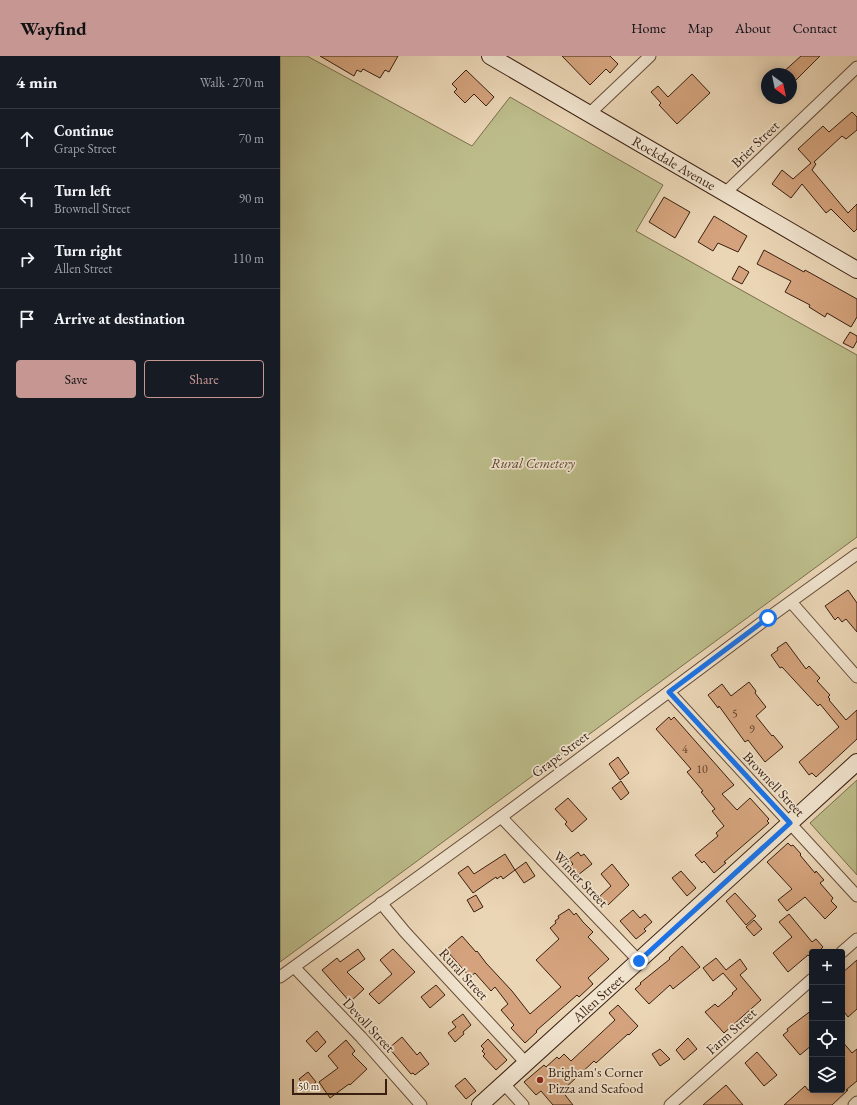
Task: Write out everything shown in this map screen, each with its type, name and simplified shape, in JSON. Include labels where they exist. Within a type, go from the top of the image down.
[{"type":"street","name":"Rockdale Avenue","points":[[490,56],[857,270]]},
{"type":"street","points":[[589,114],[650,56]]},
{"type":"street","name":"Brier Street","points":[[725,193],[857,67]]},
{"type":"street","name":"Grape Street","points":[[280,977],[501,817],[857,554]]},
{"type":"street","points":[[791,602],[857,677]]},
{"type":"street","name":"Brownell Street","points":[[669,692],[857,896]]},
{"type":"street","name":"Allen Street","points":[[480,1105],[857,762]]},
{"type":"street","name":"Winter Street","points":[[501,817],[639,961]]},
{"type":"street","name":"Rural Street","points":[[381,903],[405,932],[526,1064]]},
{"type":"street","points":[[845,949],[857,939]]},
{"type":"street","name":"Devoll Street","points":[[294,967],[361,1037],[421,1105]]},
{"type":"street","name":"Farm Street","points":[[670,1105],[809,982]]},
{"type":"street","points":[[504,1084],[523,1105]]},
{"type":"street","points":[[854,1105],[857,1102]]},
{"type":"green space","name":"Rural Cemetery","points":[[280,56],[307,56],[472,146],[510,97],[663,185],[636,231],[857,355],[857,537],[280,962]]},
{"type":"green space","points":[[857,780],[857,875],[810,823]]},
{"type":"building","points":[[320,56],[398,56],[389,72],[385,70],[380,78],[363,69],[361,72],[357,70],[354,76]]},
{"type":"building","points":[[562,56],[610,56],[618,64],[610,73],[606,69],[590,85]]},
{"type":"building","points":[[801,56],[820,56],[797,79],[797,68],[788,68]]},
{"type":"building","points":[[466,70],[494,97],[486,106],[474,94],[465,103],[454,92],[457,89],[452,84]]},
{"type":"building","points":[[692,74],[710,93],[677,124],[659,105],[661,103],[651,92],[658,86],[668,97]]},
{"type":"building","points":[[852,112],[857,117],[857,130],[846,139],[842,136],[814,162],[816,164],[812,170],[848,213],[857,204],[857,229],[854,232],[831,209],[826,213],[802,184],[791,198],[772,184],[782,170],[793,179],[811,163],[798,149],[823,126],[829,132]]},
{"type":"building","points":[[664,197],[690,212],[675,238],[649,222]]},
{"type":"building","points":[[714,216],[747,236],[738,252],[718,243],[713,251],[698,242]]},
{"type":"building","points":[[764,250],[804,272],[805,270],[857,299],[857,317],[851,327],[827,313],[825,317],[809,307],[810,305],[785,292],[791,281],[757,264]]},
{"type":"building","points":[[739,266],[749,272],[742,284],[732,279]]},
{"type":"building","points":[[850,332],[857,336],[857,341],[853,348],[843,343]]},
{"type":"building","points":[[848,590],[857,603],[857,632],[846,619],[842,622],[838,617],[835,620],[825,606]]},
{"type":"building","points":[[786,642],[806,669],[809,666],[820,678],[817,681],[830,695],[828,697],[830,699],[829,700],[846,720],[857,710],[857,739],[816,777],[812,773],[809,775],[799,762],[839,727],[820,704],[818,706],[782,667],[780,668],[771,655],[778,650],[777,648]]},
{"type":"building","points":[[749,682],[756,691],[755,693],[766,707],[756,716],[783,747],[765,762],[748,740],[745,742],[719,706],[718,708],[708,695],[722,684],[731,696]]},
{"type":"building","points":[[669,717],[671,720],[674,717],[734,785],[722,794],[737,810],[750,798],[769,819],[767,821],[769,823],[724,862],[726,863],[714,873],[704,861],[702,863],[695,855],[718,836],[716,833],[724,826],[712,811],[715,809],[701,792],[703,791],[687,772],[691,769],[656,729]]},
{"type":"building","points":[[618,757],[629,773],[620,780],[609,764]]},
{"type":"building","points":[[621,781],[629,793],[621,800],[612,788]]},
{"type":"building","points":[[568,798],[587,819],[572,832],[565,824],[567,822],[555,809]]},
{"type":"building","points":[[788,843],[791,846],[793,845],[815,873],[816,871],[824,880],[820,883],[833,898],[831,901],[837,907],[825,919],[805,897],[787,911],[778,900],[792,889],[767,862]]},
{"type":"building","points":[[578,852],[581,856],[584,854],[592,864],[578,875],[571,866],[573,864],[569,859]]},
{"type":"building","points":[[505,854],[515,870],[503,879],[501,876],[497,879],[496,877],[473,893],[458,873],[468,866],[474,874]]},
{"type":"building","points":[[526,862],[535,876],[524,883],[515,870]]},
{"type":"building","points":[[612,864],[629,885],[608,905],[600,896],[611,886],[601,874]]},
{"type":"building","points":[[681,871],[696,888],[687,896],[672,878]]},
{"type":"building","points":[[735,893],[756,916],[746,925],[726,901]]},
{"type":"building","points":[[476,895],[483,907],[474,912],[467,900]]},
{"type":"building","points":[[569,909],[574,915],[576,913],[593,932],[588,937],[609,959],[588,978],[593,984],[579,997],[577,995],[536,1031],[537,1032],[525,1043],[511,1028],[514,1025],[501,1010],[508,1004],[495,987],[491,991],[475,973],[470,977],[446,950],[462,936],[512,991],[530,1014],[561,987],[536,960],[559,939],[550,928],[556,923],[555,921],[559,918],[558,916]]},
{"type":"building","points":[[633,910],[640,918],[645,914],[652,922],[644,929],[646,931],[636,939],[620,921]]},
{"type":"building","points":[[789,914],[812,942],[816,939],[823,947],[821,949],[809,949],[809,956],[808,955],[788,972],[773,953],[792,937],[779,922]]},
{"type":"building","points":[[754,920],[762,929],[754,936],[746,927]]},
{"type":"building","points":[[682,946],[700,967],[673,989],[670,985],[649,1004],[635,989],[641,984],[640,983],[670,959],[669,958]]},
{"type":"building","points":[[358,949],[365,959],[347,972],[364,989],[350,1002],[322,970],[337,958],[340,962]]},
{"type":"building","points":[[393,949],[415,972],[379,1004],[369,994],[392,974],[380,960]]},
{"type":"building","points":[[716,958],[726,970],[740,959],[747,969],[740,975],[761,1000],[724,1033],[705,1012],[715,1004],[718,1007],[737,989],[723,973],[713,981],[703,968]]},
{"type":"building","points":[[857,960],[857,1009],[848,1017],[845,1013],[845,970]]},
{"type":"building","points":[[436,985],[445,995],[430,1008],[421,997]]},
{"type":"building","points":[[618,1005],[638,1026],[596,1063],[594,1061],[562,1091],[573,1105],[553,1105],[541,1091],[536,1095],[524,1082],[544,1065],[546,1067],[557,1057],[559,1059],[564,1054],[571,1061],[615,1020],[609,1013]]},
{"type":"building","points":[[809,1012],[809,1048],[800,1055],[783,1035],[788,1031],[787,1029]]},
{"type":"building","points":[[463,1014],[471,1025],[455,1042],[448,1033],[456,1027],[452,1022]]},
{"type":"building","points":[[317,1031],[326,1042],[316,1052],[306,1041]]},
{"type":"building","points":[[402,1037],[417,1055],[420,1052],[429,1064],[415,1075],[413,1073],[411,1074],[389,1048]]},
{"type":"building","points":[[688,1038],[697,1049],[684,1060],[676,1050]]},
{"type":"building","points":[[488,1039],[507,1060],[496,1070],[483,1056],[485,1054],[482,1051],[484,1049],[481,1046]]},
{"type":"building","points":[[346,1040],[355,1051],[352,1054],[367,1069],[350,1085],[349,1084],[330,1098],[319,1082],[338,1068],[328,1056]]},
{"type":"building","points":[[845,1045],[852,1053],[857,1049],[857,1081],[846,1090],[848,1090],[845,1093]]},
{"type":"building","points":[[660,1049],[670,1059],[660,1066],[652,1054]]},
{"type":"building","points":[[757,1052],[777,1075],[764,1086],[745,1063]]},
{"type":"building","points":[[308,1072],[316,1082],[307,1089],[299,1079]]},
{"type":"building","points":[[465,1078],[476,1091],[466,1099],[455,1086]]},
{"type":"building","points":[[726,1085],[743,1105],[703,1105]]},
{"type":"building","points":[[805,1086],[809,1093],[845,1093],[832,1105],[784,1105]]},
{"type":"place","name":"Brigham's Corner Pizza and Seafood","points":[[540,1080]]},
{"type":"route","points":[[639,961],[790,823],[669,692],[768,618]]}]
